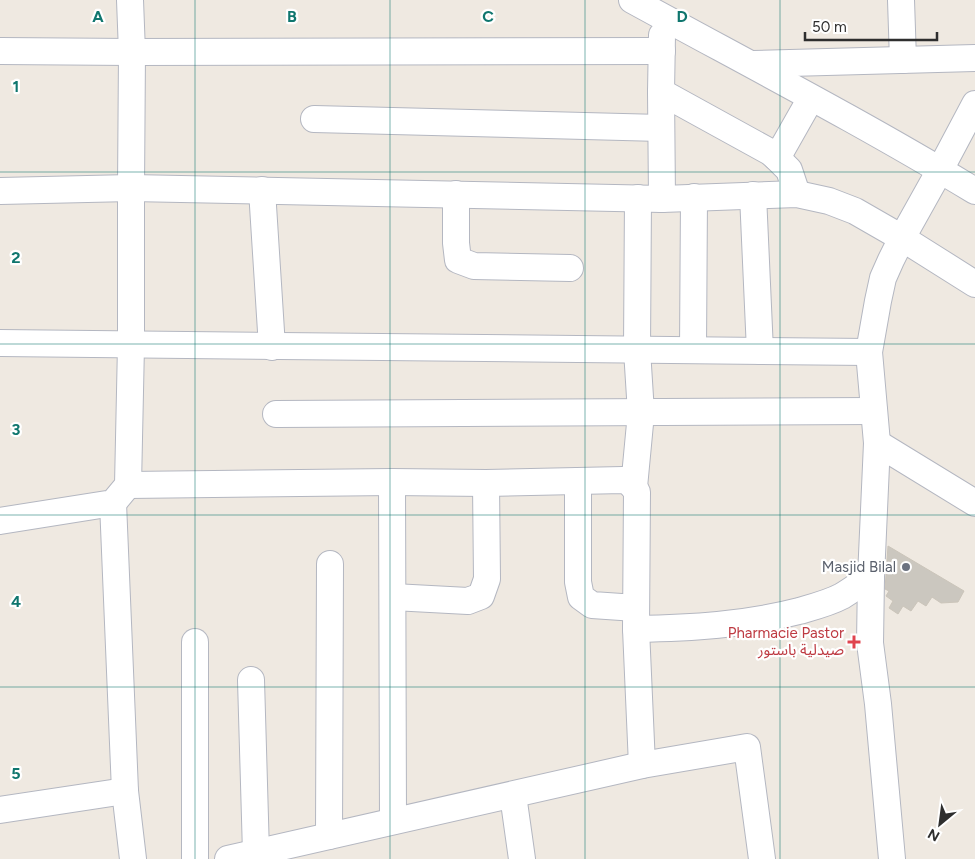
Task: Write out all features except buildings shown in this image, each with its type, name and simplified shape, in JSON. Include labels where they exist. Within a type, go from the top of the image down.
[{"type":"street","points":[[130,0],[132,52],[131,345],[121,494],[125,791],[133,859]]},
{"type":"street","points":[[632,0],[664,8],[752,64],[940,170],[975,192]]},
{"type":"street","points":[[901,0],[903,60]]},
{"type":"street","points":[[642,765],[636,619],[636,492],[634,487],[641,413],[637,350],[650,198],[661,128],[664,8]]},
{"type":"street","points":[[0,51],[662,51]]},
{"type":"street","points":[[752,64],[975,58]]},
{"type":"street","points":[[661,92],[777,158],[789,170],[797,194]]},
{"type":"street","points":[[777,158],[812,98]]},
{"type":"street","points":[[892,859],[878,704],[870,643],[877,443],[869,352],[883,278],[902,238],[975,104]]},
{"type":"street","points":[[314,119],[661,128]]},
{"type":"street","points":[[0,191],[131,188],[650,198],[797,194],[829,201],[855,211],[975,284]]},
{"type":"street","points":[[262,190],[272,347]]},
{"type":"street","points":[[456,194],[456,244],[458,260],[474,266],[570,268]]},
{"type":"street","points":[[753,195],[760,351]]},
{"type":"street","points":[[693,350],[694,197]]},
{"type":"street","points":[[0,343],[869,352]]},
{"type":"street","points":[[276,414],[874,411]]},
{"type":"street","points":[[877,443],[975,503]]},
{"type":"street","points":[[0,521],[121,494],[392,482],[486,483],[623,480],[634,487]]},
{"type":"street","points":[[578,481],[578,582],[581,597],[592,605],[636,619],[708,626],[776,617],[818,605],[842,596],[871,577]]},
{"type":"street","points":[[392,482],[394,822]]},
{"type":"street","points":[[393,597],[468,601],[481,596],[487,579],[486,483]]},
{"type":"street","points":[[329,836],[330,564]]},
{"type":"street","points":[[195,642],[195,859]]},
{"type":"street","points":[[251,680],[256,853]]},
{"type":"street","points":[[228,859],[642,765],[747,747],[762,859]]},
{"type":"street","points":[[0,810],[125,791]]},
{"type":"street","points":[[513,795],[522,859]]},
{"type":"place","name":"Masjid Bilal","points":[[906,567]]},
{"type":"place","name":"Pharmacie Pastor صيدلية باستور","points":[[854,642]]}]
